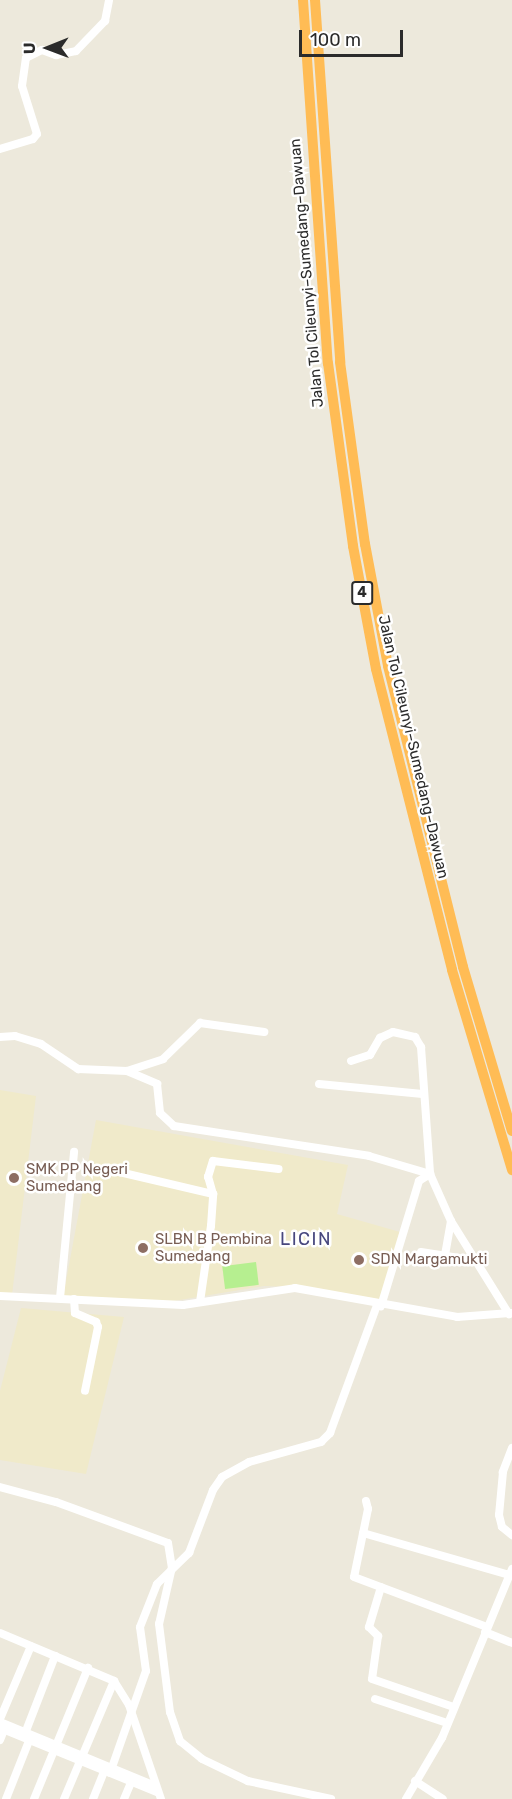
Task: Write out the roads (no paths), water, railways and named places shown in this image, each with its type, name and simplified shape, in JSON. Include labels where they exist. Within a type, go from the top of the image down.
[{"type":"highway","name":"Jalan Tol Cileunyi–Sumedang–Dawuan","points":[[303,0],[328,363],[353,546],[376,669],[452,970],[512,1170]]},
{"type":"highway","name":"Jalan Tol Cileunyi–Sumedang–Dawuan","points":[[315,0],[340,362],[365,544],[394,689],[464,967],[512,1131]]},
{"type":"street","points":[[0,149],[33,139],[37,134],[22,86],[26,58],[42,50],[57,55],[76,51],[105,21],[110,0]]},
{"type":"street","points":[[0,1037],[15,1035],[41,1044],[78,1069],[127,1071],[163,1059],[200,1023],[264,1032]]},
{"type":"street","points":[[0,1296],[183,1305],[295,1288],[379,1305],[477,1318],[510,1314],[451,1221],[430,1174],[421,1047],[410,1035],[388,1033],[378,1041],[370,1055],[351,1061]]},
{"type":"street","points":[[127,1071],[157,1084],[160,1113],[174,1126],[369,1156],[430,1174]]},
{"type":"street","points":[[319,1084],[423,1094]]},
{"type":"street","points":[[60,1298],[74,1152]]},
{"type":"street","points":[[200,1302],[213,1194],[209,1172],[215,1159],[279,1169]]},
{"type":"street","points":[[115,1172],[213,1194]]},
{"type":"street","points":[[93,1799],[132,1714],[147,1664],[141,1622],[154,1590],[172,1567],[195,1544],[213,1490],[222,1477],[249,1462],[321,1442],[330,1433],[379,1305],[419,1181],[430,1174]]},
{"type":"street","points":[[445,1256],[451,1221]]},
{"type":"street","points":[[421,1252],[458,1258]]},
{"type":"street","points":[[74,1299],[76,1314],[96,1322],[98,1327],[85,1391]]},
{"type":"street","points":[[511,1453],[502,1472],[499,1515],[502,1527],[512,1535]]},
{"type":"street","points":[[0,1486],[163,1540],[171,1548],[172,1567],[159,1624],[170,1712],[180,1741],[201,1759],[248,1781],[330,1799]]},
{"type":"street","points":[[366,1501],[369,1508],[353,1576],[486,1630],[512,1643]]},
{"type":"street","points":[[363,1533],[510,1578],[447,1723],[406,1799]]},
{"type":"street","points":[[381,1587],[369,1627],[378,1636],[372,1679],[454,1707]]},
{"type":"street","points":[[0,1634],[88,1668],[114,1681],[132,1714],[155,1793]]},
{"type":"street","points":[[0,1740],[2,1725],[31,1646]]},
{"type":"street","points":[[6,1799],[55,1656]]},
{"type":"street","points":[[34,1799],[88,1668]]},
{"type":"street","points":[[64,1799],[114,1681]]},
{"type":"street","points":[[375,1699],[447,1723]]},
{"type":"street","points":[[2,1725],[132,1779],[155,1793]]},
{"type":"street","points":[[124,1799],[132,1779]]},
{"type":"street","points":[[416,1781],[443,1799]]},
{"type":"place","name":"SMK PP Negeri Sumedang","points":[[14,1178]]},
{"type":"place","name":"SLBN B Pembina Sumedang","points":[[143,1248]]},
{"type":"place","name":"SDN Margamukti","points":[[359,1260]]},
{"type":"district","name":"LICIN","points":[[306,1239]]}]
